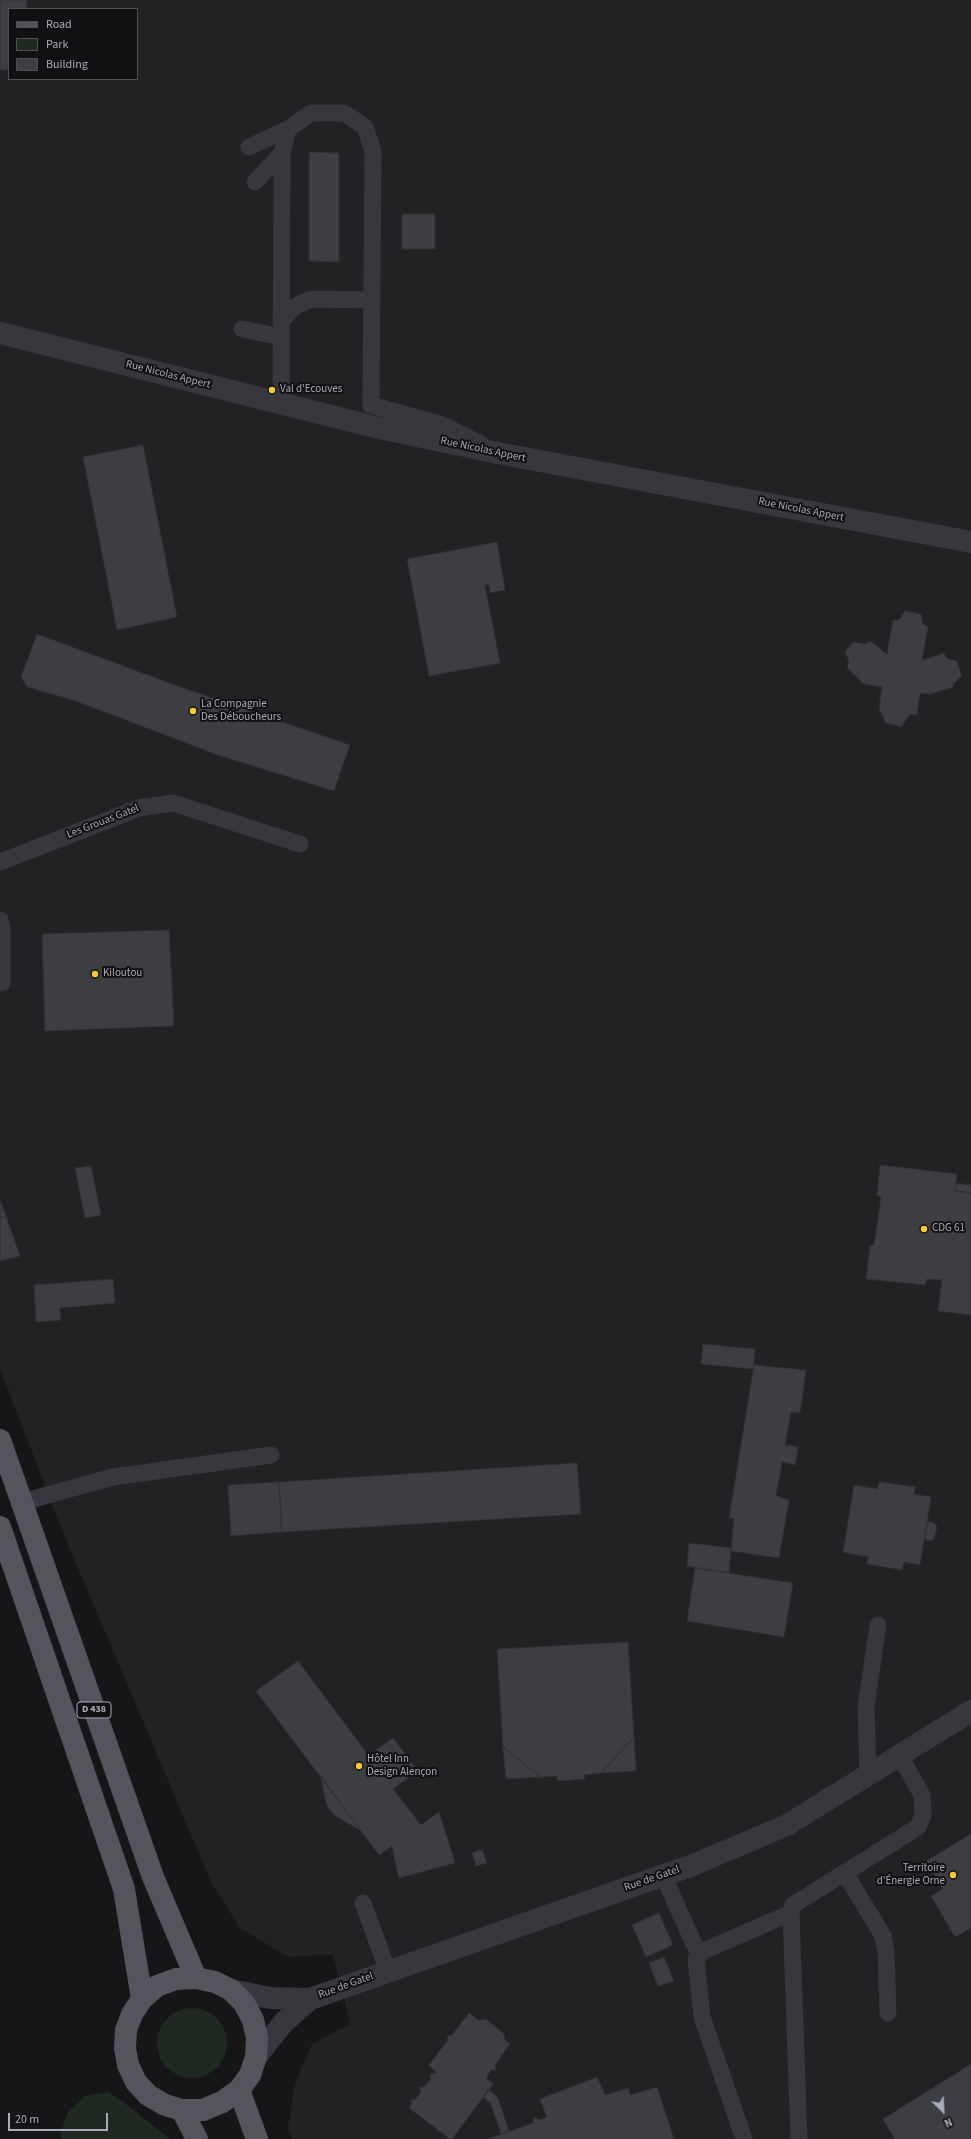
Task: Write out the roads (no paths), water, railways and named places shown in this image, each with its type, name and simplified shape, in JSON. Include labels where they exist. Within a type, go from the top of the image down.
[{"type":"main road","name":"D 438","points":[[0,1440],[153,1877],[196,1978]]},
{"type":"main road","name":"D 438","points":[[0,1527],[124,1889],[142,1999]]},
{"type":"main road","points":[[196,1978],[214,1982],[231,1990],[244,2003],[253,2020],[257,2038],[256,2057],[250,2075],[239,2090],[222,2102],[203,2110],[182,2110],[164,2105],[148,2095],[136,2082],[128,2065],[124,2048],[126,2030],[132,2014],[142,1999],[158,1986],[176,1979],[196,1978]]},
{"type":"main road","points":[[239,2090],[257,2139]]},
{"type":"main road","points":[[182,2110],[197,2139]]},
{"type":"street","name":"Rue Nicolas Appert","points":[[0,333],[379,428],[503,454],[971,542]]},
{"type":"street","name":"Rue de Gatel","points":[[231,1990],[270,1998],[310,1999],[693,1865],[787,1825],[971,1712]]},
{"type":"street","name":"Rue de Gatel","points":[[256,2057],[284,2022],[310,1999]]},
{"type":"lane","points":[[249,147],[288,128],[311,113],[344,113],[365,127],[374,151],[371,405],[442,425],[503,454]]},
{"type":"lane","points":[[281,403],[282,153],[288,128]]},
{"type":"lane","points":[[255,182],[282,153]]},
{"type":"lane","points":[[281,320],[296,306],[311,299],[372,300]]},
{"type":"lane","points":[[242,329],[282,337]]},
{"type":"lane","name":"Les Grouas Gatel","points":[[0,862],[138,808],[173,803],[300,844]]},
{"type":"lane","points":[[0,920],[2,927],[2,983]]},
{"type":"lane","points":[[22,1502],[113,1477],[271,1454]]},
{"type":"lane","points":[[868,1775],[866,1706],[878,1625]]},
{"type":"lane","points":[[799,2139],[791,1913],[793,1906],[918,1827],[924,1815],[922,1795],[900,1756]]},
{"type":"lane","points":[[845,1873],[883,1936],[886,1951],[888,2012]]},
{"type":"lane","points":[[663,1875],[699,1955]]},
{"type":"lane","points":[[363,1903],[388,1971]]},
{"type":"lane","points":[[744,2139],[702,2017],[696,1959],[703,1951],[791,1913]]},
{"type":"place","name":"Val d'Ecouves","points":[[272,390]]},
{"type":"place","name":"La Compagnie Des Déboucheurs","points":[[193,711]]},
{"type":"place","name":"Kiloutou","points":[[95,974]]},
{"type":"place","name":"CDG 61","points":[[924,1229]]},
{"type":"place","name":"Hôtel Inn Design Alençon","points":[[359,1766]]},
{"type":"place","name":"Territoire d'Énergie Orne","points":[[953,1875]]}]
